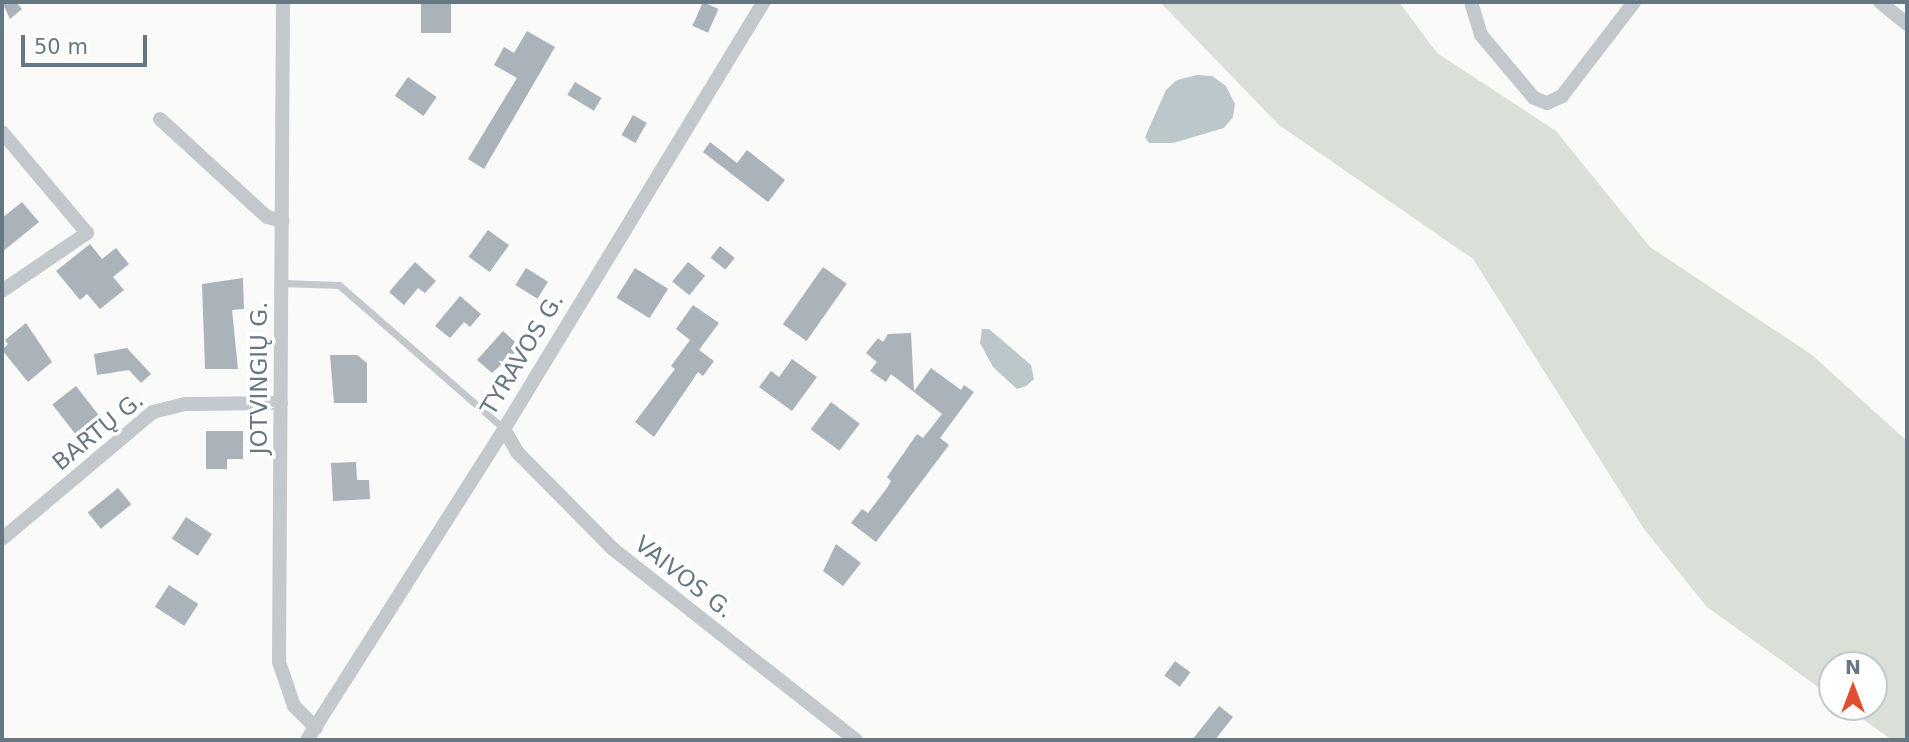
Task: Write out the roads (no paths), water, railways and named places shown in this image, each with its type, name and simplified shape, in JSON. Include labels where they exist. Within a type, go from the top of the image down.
[{"type":"street","name":"JOTVINGIŲ G.","points":[[283,2],[279,662],[294,706],[312,734]]},
{"type":"street","name":"TYRAVOS G.","points":[[312,734],[504,429],[764,2]]},
{"type":"street","points":[[1471,2],[1482,35],[1534,98],[1547,103],[1562,96],[1634,2]]},
{"type":"street","points":[[1880,2],[1907,23]]},
{"type":"street","points":[[160,119],[267,218],[283,221]]},
{"type":"street","points":[[2,132],[87,233],[2,291]]},
{"type":"street","name":"BARTŲ G.","points":[[2,538],[160,409],[186,404],[281,403]]},
{"type":"street","name":"VAIVOS G.","points":[[504,429],[518,453],[612,549],[856,740]]},
{"type":"lane","points":[[282,283],[339,285],[504,429]]}]
